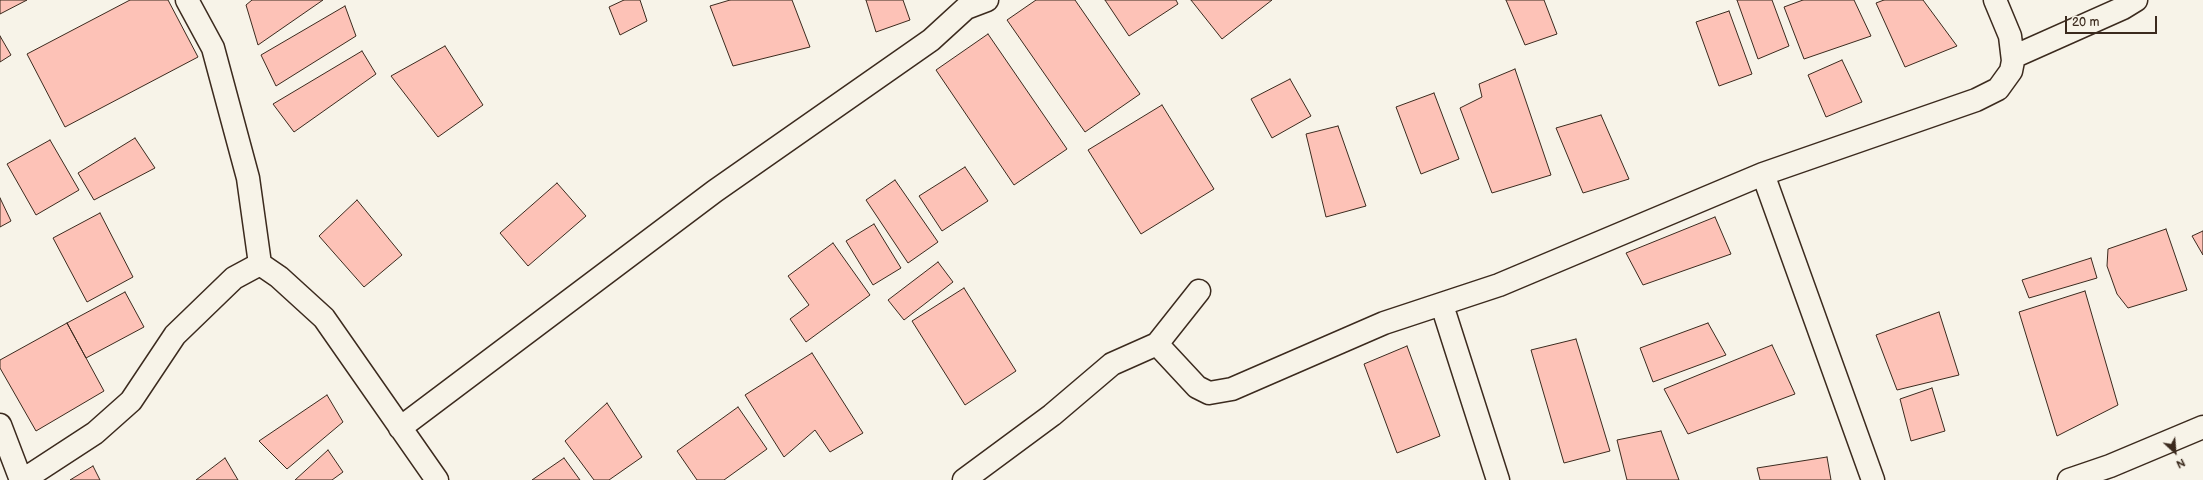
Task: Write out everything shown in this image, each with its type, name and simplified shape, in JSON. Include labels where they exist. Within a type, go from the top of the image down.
[{"type":"street","points":[[187,0],[213,48],[248,178],[260,264],[279,277],[324,318],[438,480]]},
{"type":"street","points":[[400,428],[715,192],[931,40],[967,4],[982,3],[986,0]]},
{"type":"street","points":[[1157,344],[1197,387],[1209,393],[1232,389],[1384,323],[1506,283],[1763,174],[1976,100],[1998,89],[2011,71],[2013,57],[2010,36],[1995,0]]},
{"type":"street","points":[[2013,57],[2117,11],[2136,0]]},
{"type":"street","points":[[1763,174],[1873,480]]},
{"type":"street","points":[[0,425],[22,480],[95,433],[131,401],[175,335],[234,278],[260,264]]},
{"type":"street","points":[[964,480],[1052,415],[1112,364],[1157,344],[1199,291]]},
{"type":"street","points":[[1442,305],[1498,480]]},
{"type":"street","points":[[2069,480],[2110,466],[2203,427]]},
{"type":"building","points":[[0,0],[27,0],[0,14]]},
{"type":"building","points":[[130,0],[168,0],[198,57],[65,127],[27,54]]},
{"type":"building","points":[[252,0],[323,0],[258,45],[246,5]]},
{"type":"building","points":[[624,0],[640,0],[647,21],[620,35],[609,7]]},
{"type":"building","points":[[730,0],[792,0],[810,47],[733,66],[710,6]]},
{"type":"building","points":[[866,0],[903,0],[910,20],[876,32]]},
{"type":"building","points":[[1036,0],[1075,0],[1140,94],[1085,132],[1007,20]]},
{"type":"building","points":[[1105,0],[1176,0],[1178,4],[1129,36]]},
{"type":"building","points":[[1191,0],[1272,0],[1222,39]]},
{"type":"building","points":[[1506,0],[1544,0],[1557,34],[1525,45]]},
{"type":"building","points":[[1737,0],[1772,0],[1789,46],[1758,59]]},
{"type":"building","points":[[1803,0],[1854,0],[1871,36],[1804,59],[1784,7]]},
{"type":"building","points":[[1884,0],[1923,0],[1957,46],[1905,67],[1876,3]]},
{"type":"building","points":[[345,6],[356,36],[276,86],[261,55]]},
{"type":"building","points":[[1729,11],[1752,74],[1719,86],[1696,22]]},
{"type":"building","points":[[988,34],[1067,149],[1014,185],[936,70]]},
{"type":"building","points":[[0,36],[11,55],[0,62]]},
{"type":"building","points":[[445,46],[483,105],[438,137],[391,76]]},
{"type":"building","points":[[362,51],[376,74],[294,132],[273,104]]},
{"type":"building","points":[[1842,60],[1862,102],[1826,117],[1808,75]]},
{"type":"building","points":[[1515,69],[1551,175],[1492,193],[1460,108],[1482,97],[1479,84]]},
{"type":"building","points":[[1290,79],[1311,116],[1272,138],[1251,99]]},
{"type":"building","points":[[1434,93],[1459,159],[1421,174],[1396,107]]},
{"type":"building","points":[[1162,105],[1214,189],[1141,234],[1088,150]]},
{"type":"building","points":[[1601,115],[1629,179],[1583,193],[1556,128]]},
{"type":"building","points":[[1338,126],[1366,206],[1326,217],[1306,134]]},
{"type":"building","points":[[135,138],[155,168],[94,200],[78,173]]},
{"type":"building","points":[[50,140],[79,190],[36,215],[7,164]]},
{"type":"building","points":[[965,167],[988,201],[942,231],[919,196]]},
{"type":"building","points":[[895,180],[938,242],[908,263],[866,200]]},
{"type":"building","points":[[557,183],[586,216],[528,266],[500,233]]},
{"type":"building","points":[[0,198],[11,221],[0,227]]},
{"type":"building","points":[[357,200],[402,255],[364,287],[319,236]]},
{"type":"building","points":[[100,213],[133,277],[87,302],[53,238]]},
{"type":"building","points":[[1715,217],[1731,254],[1643,285],[1626,253]]},
{"type":"building","points":[[874,224],[901,268],[873,285],[846,241]]},
{"type":"building","points":[[2166,229],[2187,290],[2128,308],[2117,294],[2107,266],[2108,249]]},
{"type":"building","points":[[2203,231],[2203,255],[2192,236]]},
{"type":"building","points":[[833,243],[870,295],[806,342],[790,319],[809,305],[788,276]]},
{"type":"building","points":[[2091,258],[2097,278],[2029,298],[2022,280]]},
{"type":"building","points":[[938,262],[953,282],[904,320],[888,300]]},
{"type":"building","points":[[964,288],[1016,371],[965,405],[912,321]]},
{"type":"building","points":[[2085,291],[2118,405],[2057,436],[2019,312]]},
{"type":"building","points":[[125,292],[144,327],[86,358],[67,323]]},
{"type":"building","points":[[1939,312],[1959,375],[1897,390],[1876,335]]},
{"type":"building","points":[[67,323],[104,391],[36,431],[0,368],[0,360]]},
{"type":"building","points":[[1708,323],[1726,355],[1653,382],[1640,348]]},
{"type":"building","points":[[1576,339],[1610,451],[1564,463],[1531,350]]},
{"type":"building","points":[[1772,345],[1795,394],[1688,434],[1664,389]]},
{"type":"building","points":[[1407,346],[1440,436],[1397,453],[1364,364]]},
{"type":"building","points":[[812,353],[863,433],[830,452],[815,430],[784,457],[745,395]]},
{"type":"building","points":[[1932,388],[1945,431],[1911,441],[1900,399]]},
{"type":"building","points":[[327,395],[343,422],[287,469],[259,441]]},
{"type":"building","points":[[607,403],[642,457],[609,480],[594,480],[565,441]]},
{"type":"building","points":[[738,407],[767,449],[724,480],[697,480],[677,451]]},
{"type":"building","points":[[1661,431],[1679,480],[1627,480],[1617,440]]},
{"type":"building","points":[[328,450],[343,472],[332,480],[295,480]]},
{"type":"building","points":[[1827,457],[1831,480],[1760,480],[1757,468]]},
{"type":"building","points":[[225,458],[238,480],[196,480]]},
{"type":"building","points":[[564,458],[580,480],[532,480]]},
{"type":"building","points":[[93,466],[100,480],[70,480]]}]
